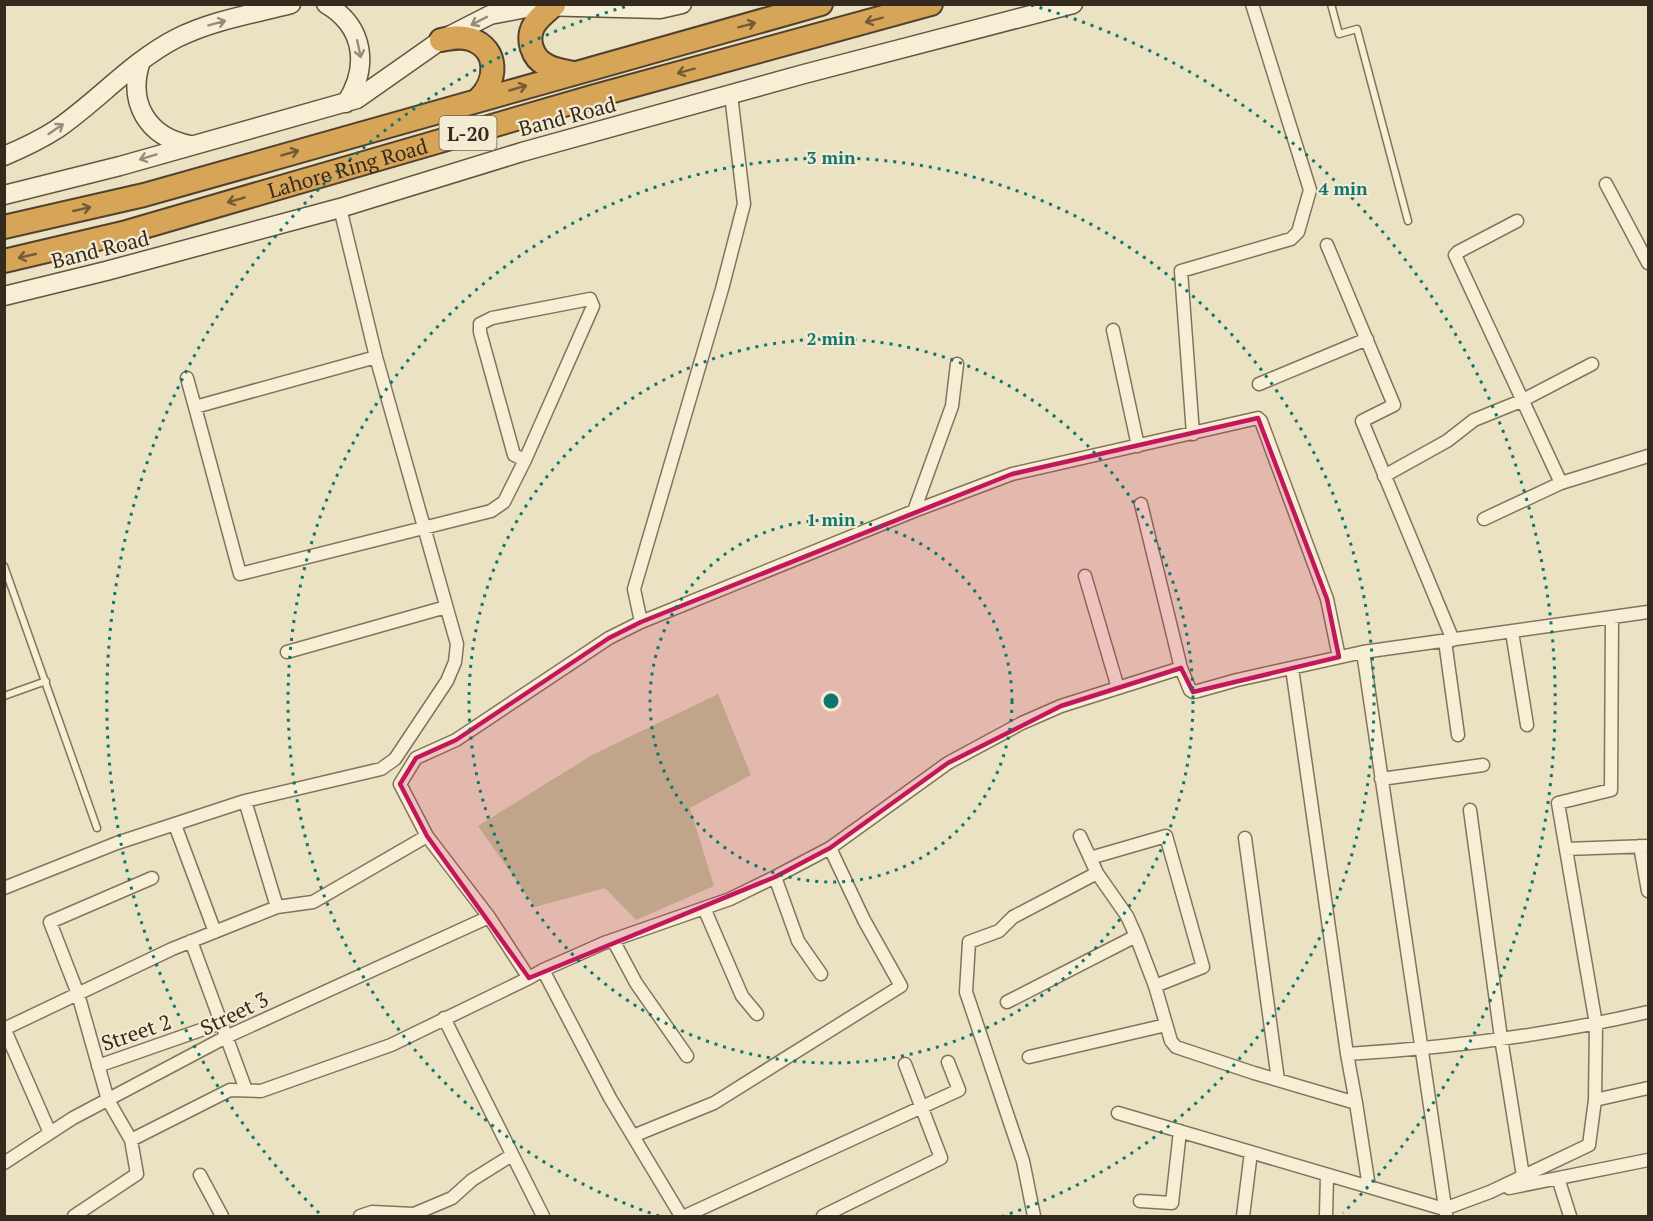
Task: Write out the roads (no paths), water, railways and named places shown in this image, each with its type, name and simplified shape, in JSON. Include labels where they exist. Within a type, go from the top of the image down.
[{"type":"highway","name":"Lahore Ring Road","points":[[4,227],[144,195],[821,4]]},
{"type":"highway","name":"Lahore Ring Road","points":[[4,261],[123,233],[595,96],[931,4]]},
{"type":"highway","points":[[554,5],[534,25],[530,35],[531,46],[540,62],[548,67],[573,73]]},
{"type":"highway","points":[[441,40],[459,37],[471,39],[482,46],[489,56],[493,68],[492,80],[487,92],[478,100]]},
{"type":"main road","points":[[4,156],[28,146],[58,128],[141,61],[177,38],[205,26],[291,4]]},
{"type":"main road","points":[[326,4],[341,15],[351,27],[358,42],[361,58],[360,74],[355,89],[346,103]]},
{"type":"main road","points":[[4,195],[120,166],[346,103],[369,92],[414,57],[441,40],[490,15],[536,6],[660,9],[682,4]]},
{"type":"main road","name":"Band Road","points":[[4,296],[340,208],[522,152],[1073,4]]},
{"type":"main road","points":[[141,61],[136,85],[137,98],[147,121],[166,137],[177,143],[190,145]]},
{"type":"street","points":[[1193,434],[1181,271],[1291,239],[1298,232],[1310,189],[1252,4]]},
{"type":"street","points":[[641,622],[634,589],[744,204],[731,95]]},
{"type":"street","points":[[1606,184],[1648,263]]},
{"type":"street","points":[[4,888],[117,843],[245,801],[381,769],[395,759],[447,681],[455,662],[457,644],[376,357],[340,208]]},
{"type":"street","points":[[1517,221],[1455,255],[1521,401],[1562,483]]},
{"type":"street","points":[[1327,245],[1394,405],[1362,422],[1449,640],[1458,735]]},
{"type":"street","points":[[187,378],[240,574],[424,529],[499,508],[525,460],[590,313],[593,306],[590,300],[492,318],[480,324],[480,332],[514,455],[525,460]]},
{"type":"street","points":[[1113,330],[1138,446]]},
{"type":"street","points":[[1259,384],[1367,339]]},
{"type":"street","points":[[195,407],[376,357]]},
{"type":"street","points":[[914,511],[952,406],[957,364]]},
{"type":"street","points":[[1384,476],[1447,441],[1474,420],[1521,401],[1592,364]]},
{"type":"street","points":[[529,978],[489,916],[427,836],[400,784],[416,758],[456,740],[609,638],[641,622],[914,511],[1012,474],[1258,418],[1327,598],[1339,657]]},
{"type":"street","points":[[1484,519],[1562,483],[1648,456]]},
{"type":"street","points":[[1141,504],[1181,668],[1193,692],[1363,652],[1648,612]]},
{"type":"street","points":[[1085,576],[1118,688]]},
{"type":"street","points":[[287,652],[446,607]]},
{"type":"street","points":[[1118,1113],[1369,1187],[1445,1213],[1589,1145],[1595,1100],[1596,1024],[1558,802],[1611,790],[1612,618]]},
{"type":"street","points":[[1512,632],[1527,725]]},
{"type":"street","points":[[1363,652],[1445,1213]]},
{"type":"street","points":[[131,1140],[230,1090],[261,1091],[391,1045],[543,970],[613,940],[730,899],[830,848],[948,763],[1022,723],[1061,706],[1181,668]]},
{"type":"street","points":[[1292,668],[1347,1054],[1369,1187]]},
{"type":"street","points":[[1381,779],[1483,765]]},
{"type":"street","points":[[245,801],[277,907]]},
{"type":"street","points":[[1470,810],[1501,1038],[1523,1176]]},
{"type":"street","points":[[175,825],[214,932]]},
{"type":"street","points":[[50,1133],[5,1029],[191,941],[277,907],[314,903],[427,836]]},
{"type":"street","points":[[1080,836],[1097,873],[1127,916],[1155,986],[1171,1041],[1176,1047],[1356,1103]]},
{"type":"street","points":[[1090,858],[1166,836],[1203,967],[1155,986]]},
{"type":"street","points":[[1245,838],[1278,1080]]},
{"type":"street","points":[[1566,849],[1644,846],[1648,891]]},
{"type":"street","points":[[633,1137],[714,1103],[901,986],[864,920],[830,848]]},
{"type":"street","points":[[1034,1216],[1023,1161],[966,992],[969,942],[999,931],[1013,917],[1097,873]]},
{"type":"street","points":[[775,877],[798,941],[821,974]]},
{"type":"street","points":[[74,1216],[137,1174],[131,1140],[108,1100],[78,994],[50,922],[152,878]]},
{"type":"street","points":[[704,908],[742,996],[757,1014]]},
{"type":"street","name":"Street 3","points":[[4,1162],[73,1118],[226,1037],[489,916]]},
{"type":"street","points":[[1007,1002],[1136,936]]},
{"type":"street","points":[[613,940],[636,983],[687,1056]]},
{"type":"street","points":[[191,941],[246,1090]]},
{"type":"street","points":[[543,970],[610,1098],[683,1216],[959,1090],[948,1062]]},
{"type":"street","points":[[1347,1054],[1421,1050],[1596,1024],[1648,1012]]},
{"type":"street","points":[[444,1018],[543,1216]]},
{"type":"street","name":"Street 2","points":[[98,1066],[221,1023]]},
{"type":"street","points":[[1029,1057],[1166,1024]]},
{"type":"street","points":[[823,1216],[941,1158],[904,1064]]},
{"type":"street","points":[[1595,1100],[1648,1088]]},
{"type":"street","points":[[1140,1201],[1172,1203],[1180,1131]]},
{"type":"street","points":[[1243,1216],[1251,1152]]},
{"type":"street","points":[[360,1216],[372,1212],[414,1214],[452,1198],[472,1180],[512,1155]]},
{"type":"street","points":[[1490,1192],[1648,1160]]},
{"type":"street","points":[[200,1175],[222,1216]]},
{"type":"street","points":[[1326,1216],[1327,1175]]},
{"type":"street","points":[[1558,1178],[1570,1216]]},
{"type":"lane","points":[[1331,4],[1339,34],[1357,29],[1408,221]]},
{"type":"lane","points":[[4,567],[97,828]]},
{"type":"lane","points":[[4,696],[46,681]]}]
